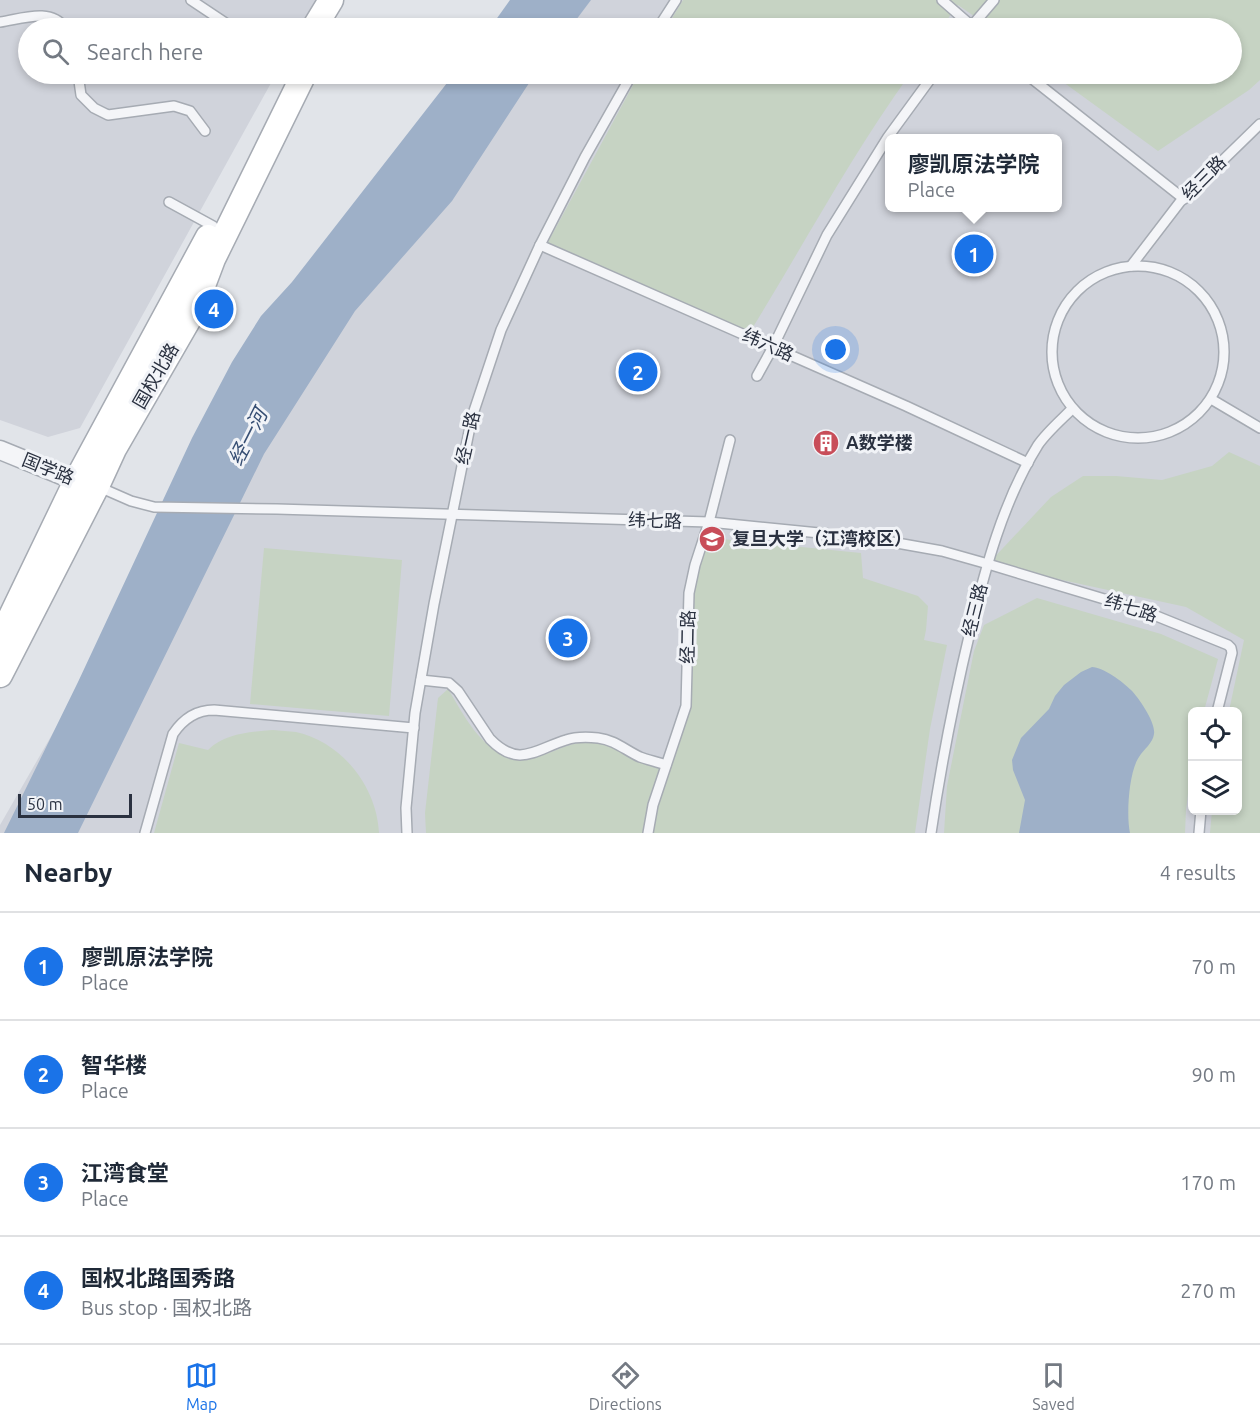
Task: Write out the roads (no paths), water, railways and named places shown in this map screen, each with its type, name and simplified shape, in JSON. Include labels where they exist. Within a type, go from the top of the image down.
[{"type":"main road","points":[[320,18],[331,0]]},
{"type":"main road","points":[[336,18],[346,0]]},
{"type":"main road","name":"国权北路","points":[[0,675],[86,484],[213,226],[293,84]]},
{"type":"main road","name":"国权北路","points":[[0,639],[86,484],[114,449],[194,312],[213,260],[294,84]]},
{"type":"street","name":"国学路","points":[[0,450],[86,484]]},
{"type":"lane","points":[[191,0],[218,18]]},
{"type":"lane","points":[[664,18],[676,0]]},
{"type":"lane","points":[[942,0],[961,18]]},
{"type":"lane","points":[[980,18],[994,0]]},
{"type":"lane","points":[[24,18],[42,15],[50,18]]},
{"type":"lane","points":[[0,22],[18,19]]},
{"type":"lane","points":[[79,84],[81,95],[94,108],[108,115],[174,106],[190,111],[205,131]]},
{"type":"lane","name":"经一路","points":[[407,833],[406,808],[421,680],[471,417],[501,330],[540,244],[626,84]]},
{"type":"lane","points":[[890,134],[927,84]]},
{"type":"lane","points":[[1039,84],[1184,198]]},
{"type":"lane","name":"经三路","points":[[1131,266],[1184,198],[1260,124]]},
{"type":"lane","points":[[756,376],[827,235],[885,142]]},
{"type":"lane","points":[[168,202],[213,226]]},
{"type":"lane","name":"纬六路","points":[[540,244],[915,410],[1028,463]]},
{"type":"lane","points":[[1131,266],[1146,266],[1175,274],[1196,288],[1214,310],[1222,331],[1225,355],[1221,379],[1211,399],[1201,412],[1188,423],[1165,434],[1141,439],[1116,436],[1102,431],[1072,409],[1056,382],[1051,355],[1052,337],[1057,320],[1072,295],[1092,278],[1111,270],[1131,266]]},
{"type":"lane","points":[[1211,399],[1260,428]]},
{"type":"lane","name":"经三路","points":[[931,833],[959,675],[981,584],[1013,491],[1039,443],[1072,409]]},
{"type":"lane","name":"经二路","points":[[648,833],[653,806],[686,706],[689,593],[730,440]]},
{"type":"lane","name":"纬七路","points":[[86,484],[154,507],[709,522],[869,538],[942,551],[1144,611],[1228,645],[1232,653],[1218,707]]},
{"type":"lane","points":[[421,680],[449,683],[458,691],[490,739],[505,751],[530,754],[567,739],[600,738],[615,742],[639,756],[666,765]]},
{"type":"lane","points":[[145,833],[173,734],[179,724],[189,716],[206,710],[214,710],[414,728]]},
{"type":"lane","points":[[1199,833],[1201,815]]},
{"type":"water","points":[[510,0],[591,0],[578,18],[497,18]]},
{"type":"water","name":"经一河","points":[[446,84],[528,84],[452,201],[355,311],[264,454],[78,833],[4,833],[78,682],[192,438],[232,362],[261,316],[292,282]]},
{"type":"water","points":[[1092,667],[1107,672],[1131,690],[1146,711],[1154,729],[1152,740],[1139,757],[1133,772],[1128,805],[1130,833],[1019,833],[1025,800],[1013,770],[1012,760],[1021,738],[1049,709],[1055,696],[1064,685]]},
{"type":"place","name":"廖凯原法学院","points":[[974,254]]},
{"type":"place","name":"国权北路国秀路","points":[[214,309]]},
{"type":"place","name":"智华楼","points":[[638,372]]},
{"type":"place","name":"A数学楼","points":[[826,443]]},
{"type":"place","name":"复旦大学（江湾校区）","points":[[712,539]]},
{"type":"place","name":"江湾食堂","points":[[568,638]]}]
